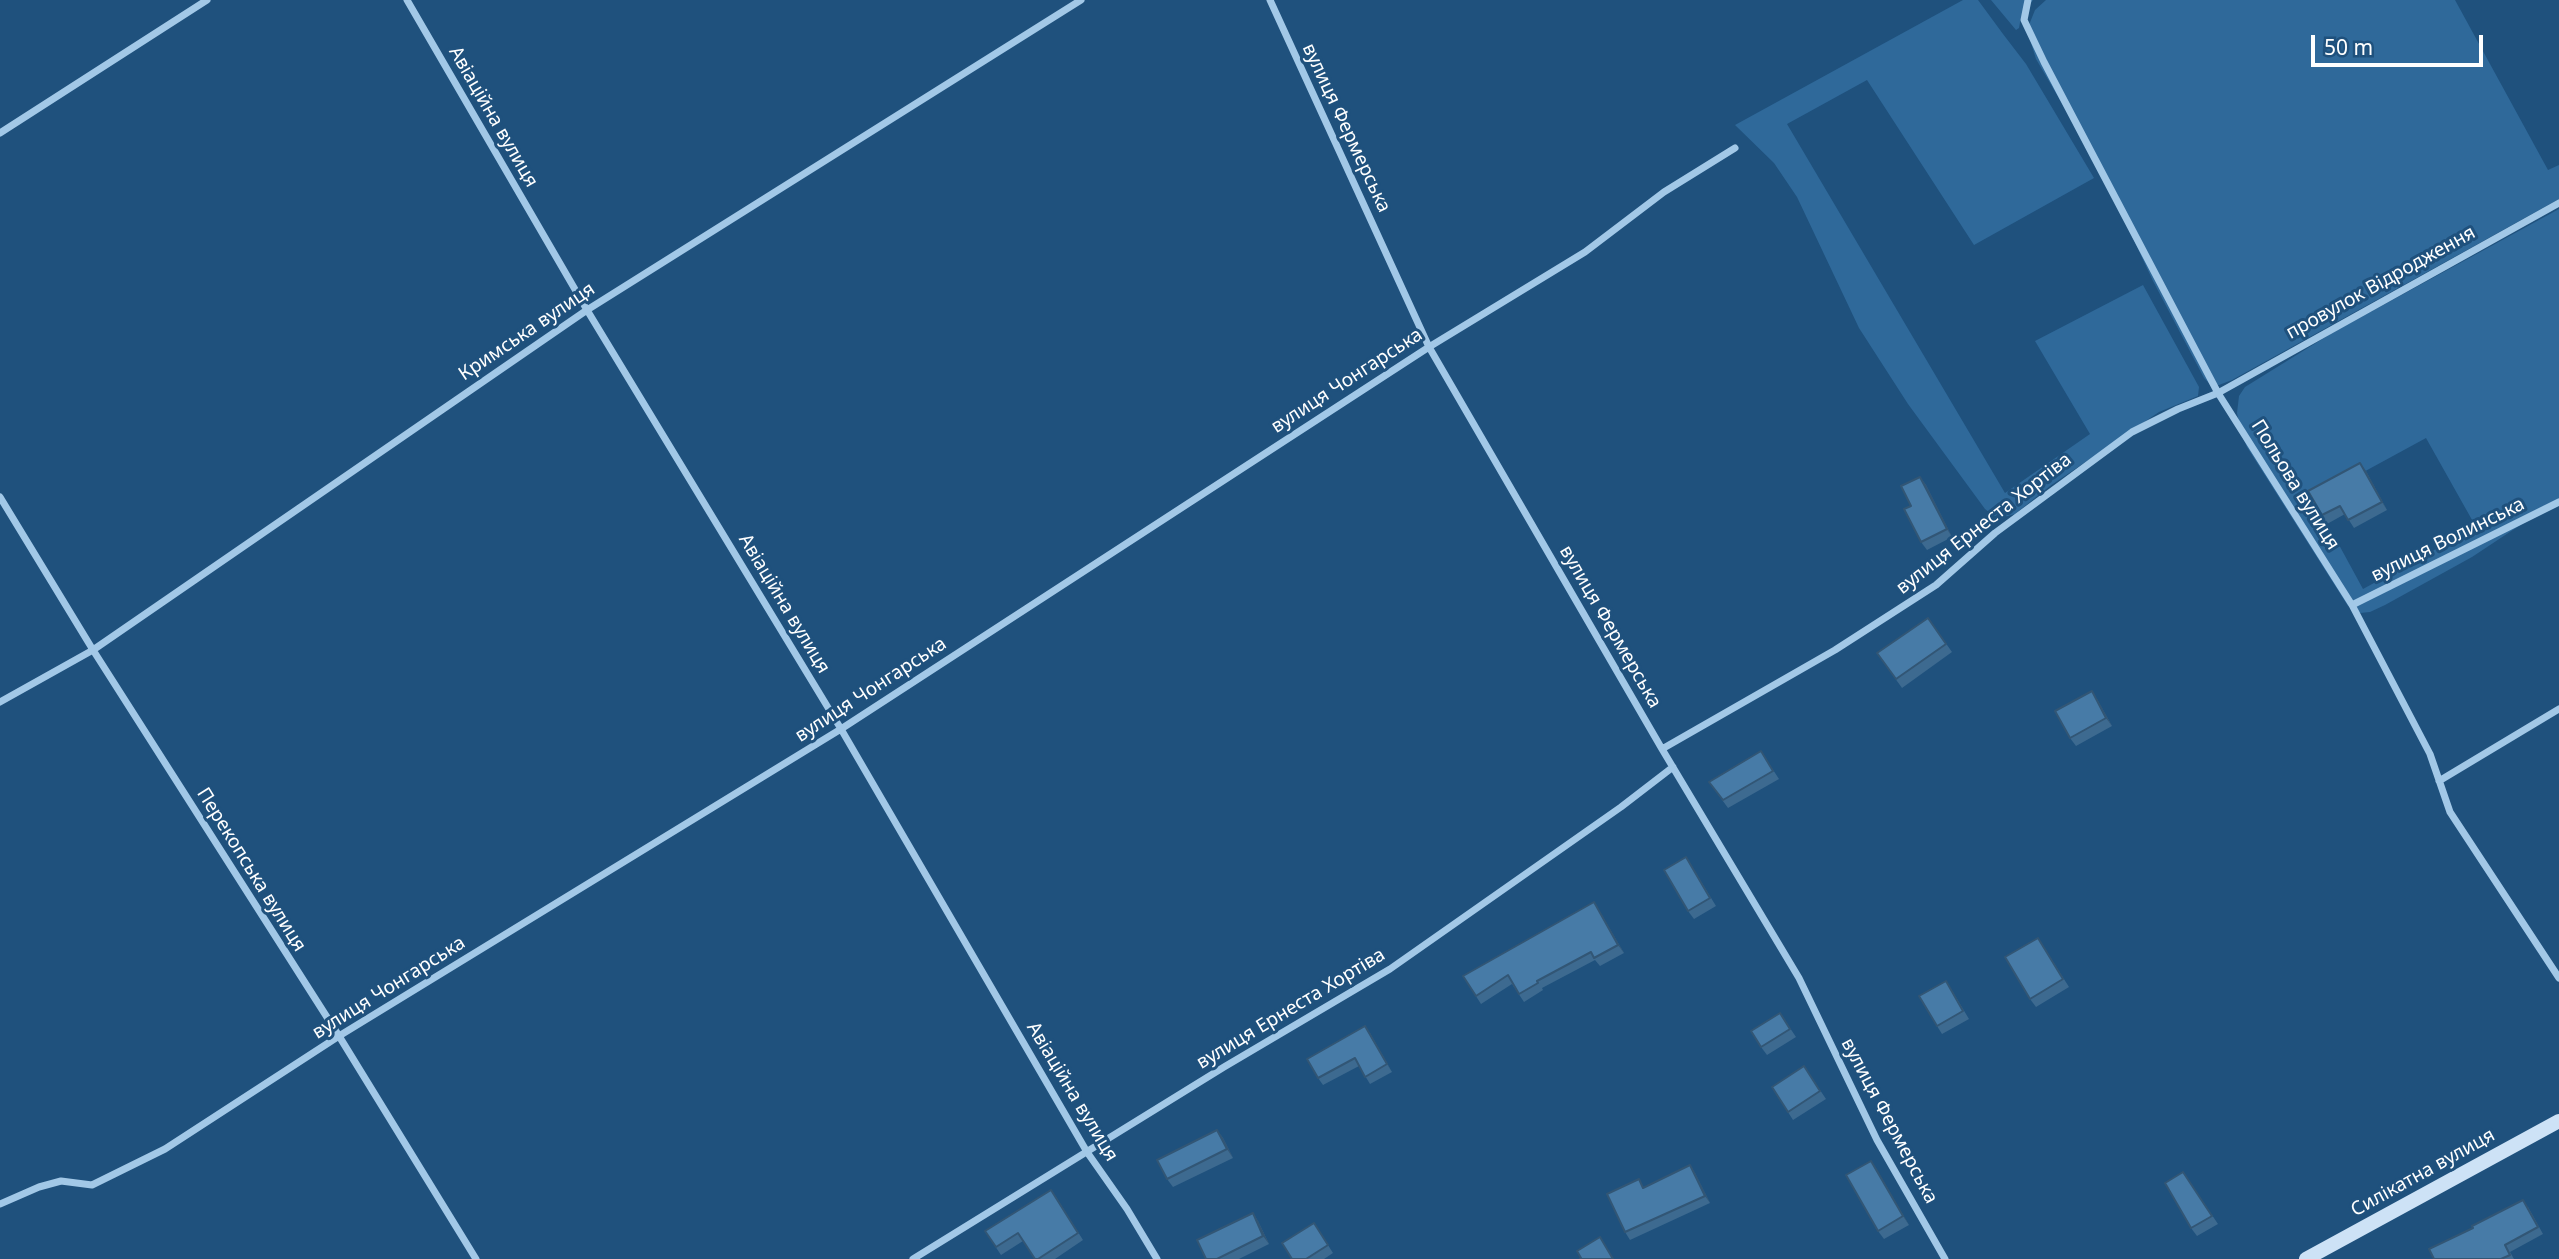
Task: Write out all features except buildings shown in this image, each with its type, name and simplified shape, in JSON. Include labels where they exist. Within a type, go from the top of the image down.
[{"type":"street","points":[[0,133],[207,0]]},
{"type":"street","name":"Авіаційна вулиця","points":[[407,0],[587,310],[841,729],[1087,1152],[1157,1259]]},
{"type":"street","name":"Кримська вулиця","points":[[0,702],[93,650],[587,310],[1081,0]]},
{"type":"street","name":"вулиця Фермерська","points":[[1270,0],[1429,347],[1662,749],[1799,978],[1877,1140],[1945,1259]]},
{"type":"street","name":"Польова вулиця","points":[[2028,0],[2024,20],[2044,62],[2218,393],[2352,605],[2430,754],[2450,812],[2559,978]]},
{"type":"street","name":"вулиця Чонгарська","points":[[0,1204],[39,1187],[61,1181],[92,1185],[165,1149],[339,1037],[841,729],[1429,347],[1585,252],[1664,192],[1735,148]]},
{"type":"street","name":"провулок Відродження","points":[[2218,393],[2559,202]]},
{"type":"street","name":"вулиця Ернеста Хортіва","points":[[1662,749],[1835,650],[1936,585],[1995,533],[2132,432],[2218,393]]},
{"type":"street","name":"Перекопська вулиця","points":[[0,497],[93,650],[339,1037],[476,1259]]},
{"type":"street","name":"вулиця Волинська","points":[[2352,605],[2559,502]]},
{"type":"street","points":[[2440,781],[2559,709]]},
{"type":"street","name":"вулиця Ернеста Хортіва","points":[[913,1259],[1224,1067],[1390,969],[1587,831],[1673,767]]},
{"type":"street","name":"Силікатна вулиця","points":[[2305,1259],[2559,1121]]},
{"type":"shaded area","points":[[1963,0],[1978,0],[2026,64],[2094,178],[1974,245],[1867,80],[1787,124],[2005,493],[2090,434],[2035,341],[2143,285],[2199,387],[2198,396],[2159,412],[2050,486],[2015,514],[2004,517],[1994,516],[1985,509],[1908,404],[1859,328],[1797,197],[1774,163],[1735,125]]},
{"type":"shaded area","points":[[1991,0],[2033,0],[2016,30]]},
{"type":"shaded area","points":[[2046,0],[2455,0],[2548,170],[2559,165],[2559,199],[2232,380],[2219,385],[2210,384],[2204,378],[2153,281],[2102,172],[2036,59],[2027,30],[2035,10]]},
{"type":"shaded area","points":[[2559,209],[2559,505],[2537,514],[2472,557],[2385,605],[2360,613],[2348,606],[2247,447],[2237,413],[2239,396],[2245,387],[2332,333]],"holes":[[[2426,438],[2476,527],[2363,589],[2314,499]]]}]
